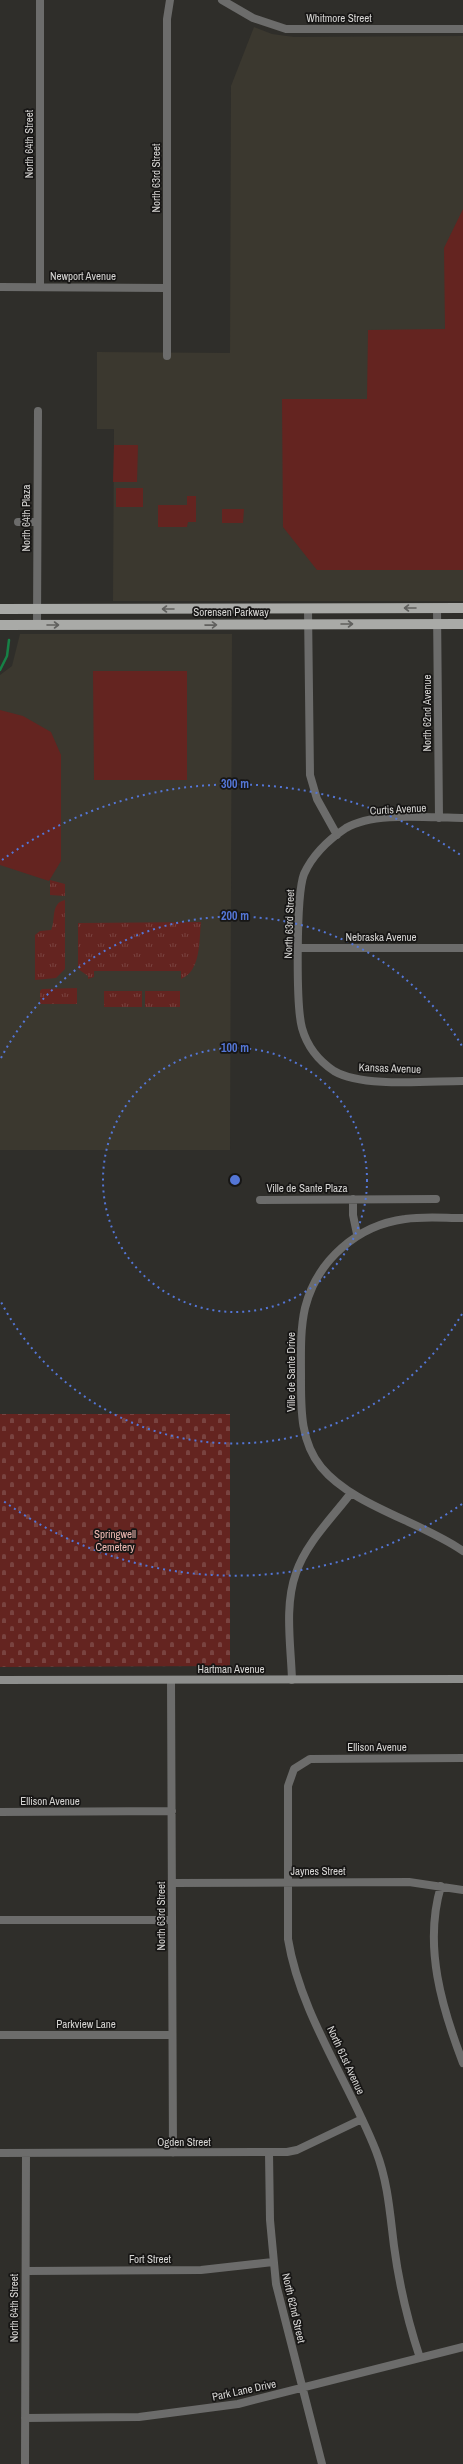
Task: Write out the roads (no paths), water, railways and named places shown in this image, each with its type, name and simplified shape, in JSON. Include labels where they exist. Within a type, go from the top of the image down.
[{"type":"main road","name":"Sorensen Parkway","points":[[0,609],[463,608]]},
{"type":"main road","name":"Sorensen Parkway","points":[[0,625],[463,624]]},
{"type":"main road","name":"Hartman Avenue","points":[[0,1680],[463,1679]]},
{"type":"street","name":"North 64th Street","points":[[40,0],[40,287]]},
{"type":"street","name":"North 63rd Street","points":[[167,356],[167,27],[170,0]]},
{"type":"street","name":"Whitmore Street","points":[[222,0],[253,18],[286,29],[463,29]]},
{"type":"street","name":"Newport Avenue","points":[[0,287],[166,288]]},
{"type":"street","name":"North 64th Plaza","points":[[37,625],[38,411]]},
{"type":"street","points":[[18,522],[37,522]]},
{"type":"street","name":"North 62nd Avenue","points":[[437,608],[438,818]]},
{"type":"street","points":[[308,609],[310,775],[317,799],[337,835]]},
{"type":"street","name":"Curtis Avenue","points":[[337,835],[347,828],[370,820],[463,818]]},
{"type":"street","name":"North 63rd Street","points":[[322,1061],[310,1046],[300,1020],[300,898],[304,876],[317,852],[337,835]]},
{"type":"street","name":"Nebraska Avenue","points":[[299,948],[463,948]]},
{"type":"street","name":"Kansas Avenue","points":[[322,1061],[335,1071],[357,1079],[463,1081]]},
{"type":"street","name":"Ville de Sante Plaza","points":[[353,1199],[353,1215],[358,1234]]},
{"type":"street","name":"Ville de Sante Plaza","points":[[260,1200],[436,1199]]},
{"type":"street","name":"Ville de Sante Drive","points":[[463,1218],[407,1219],[372,1228],[358,1234],[336,1253],[317,1279],[305,1308],[301,1335],[302,1416],[307,1439],[320,1466],[330,1477],[351,1493],[432,1532],[463,1551]]},
{"type":"street","points":[[292,1680],[290,1609],[296,1573],[311,1544],[351,1493]]},
{"type":"street","name":"North 63rd Street","points":[[172,1680],[173,2153]]},
{"type":"street","name":"Ellison Avenue","points":[[294,1769],[302,1762],[316,1758],[463,1758]]},
{"type":"street","name":"North 61st Avenue","points":[[294,1769],[288,1786],[288,1939],[295,1974],[376,2152],[385,2180],[399,2274],[420,2358]]},
{"type":"street","name":"Ellison Avenue","points":[[0,1812],[172,1811]]},
{"type":"street","name":"Jaynes Street","points":[[172,1883],[409,1882],[463,1890]]},
{"type":"street","points":[[441,1886],[435,1939],[436,1971],[444,2011],[463,2063]]},
{"type":"street","points":[[0,1920],[172,1920]]},
{"type":"street","name":"Parkview Lane","points":[[0,2035],[172,2035]]},
{"type":"street","name":"Ogden Street","points":[[0,2153],[269,2153],[297,2150],[362,2119]]},
{"type":"street","name":"North 64th Street","points":[[25,2464],[26,2153]]},
{"type":"street","name":"North 62nd Street","points":[[269,2153],[270,2220],[273,2262],[280,2304],[322,2464]]},
{"type":"street","name":"Fort Street","points":[[26,2271],[201,2270],[273,2262]]},
{"type":"street","name":"Park Lane Drive","points":[[25,2418],[164,2415],[238,2404],[463,2347]]},
{"type":"waterway","points":[[0,670],[7,656],[9,640]]},
{"type":"park label","name":"Springwell Cemetery","points":[[115,1540]]}]
